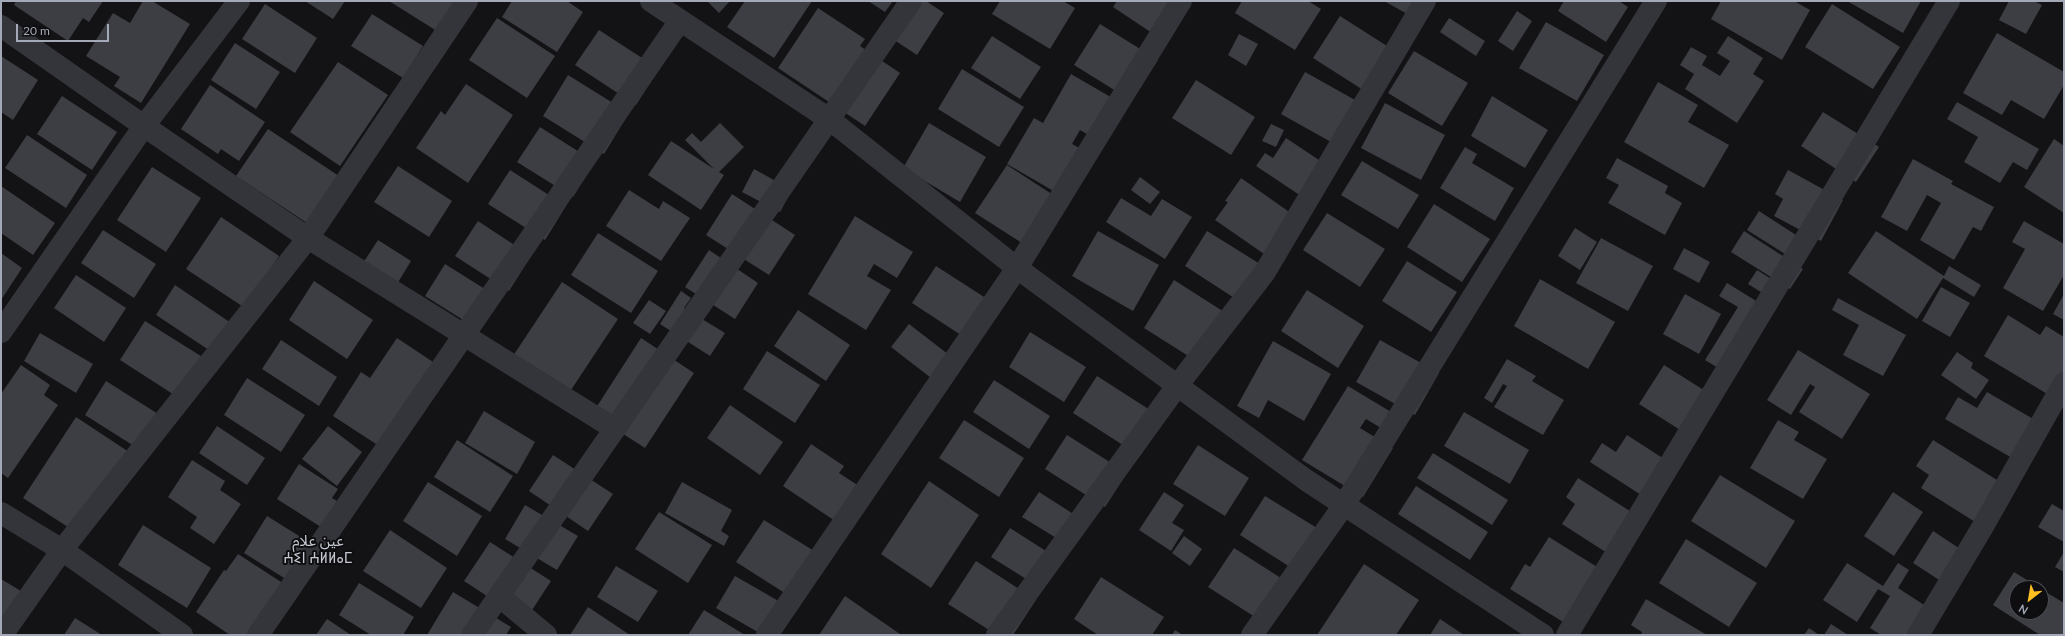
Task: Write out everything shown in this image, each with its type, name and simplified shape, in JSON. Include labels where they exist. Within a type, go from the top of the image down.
[{"type":"street","points":[[1,332],[144,126],[239,1]]},
{"type":"street","points":[[2,635],[62,550],[308,238],[467,1]]},
{"type":"street","points":[[650,1],[679,22],[829,120],[1017,268],[1306,480],[1344,505],[1516,628],[1543,635]]},
{"type":"street","points":[[472,635],[911,1]]},
{"type":"street","points":[[767,635],[1017,268],[1181,1]]},
{"type":"street","points":[[997,635],[1177,386],[1265,272],[1425,1]]},
{"type":"street","points":[[1252,635],[1344,505],[1656,1]]},
{"type":"street","points":[[1567,635],[1949,1]]},
{"type":"street","points":[[258,635],[679,22]]},
{"type":"street","points":[[1,26],[308,238],[615,429]]},
{"type":"street","points":[[1918,635],[1982,528],[2064,383]]},
{"type":"street","points":[[1,513],[62,550],[182,635]]},
{"type":"street","points":[[499,596],[546,635]]},
{"type":"building","points":[[16,1],[103,1],[89,22],[83,18],[68,41],[14,5]]},
{"type":"building","points":[[143,1],[152,1],[190,24],[141,103],[114,86],[120,77],[86,56],[113,13],[130,23]]},
{"type":"building","points":[[305,1],[345,1],[333,19]]},
{"type":"building","points":[[389,1],[460,1],[440,33]]},
{"type":"building","points":[[512,1],[567,1],[583,12],[557,52],[502,17]]},
{"type":"building","points":[[707,1],[730,1],[719,13]]},
{"type":"building","points":[[745,1],[812,1],[774,58],[727,27]]},
{"type":"building","points":[[868,1],[893,1],[885,12]]},
{"type":"building","points":[[898,1],[926,1],[944,13],[917,55],[879,30]]},
{"type":"building","points":[[1000,1],[1063,1],[1075,8],[1050,49],[992,14]]},
{"type":"building","points":[[1117,1],[1177,1],[1164,41],[1113,7]]},
{"type":"building","points":[[1242,1],[1308,1],[1321,9],[1295,50],[1235,13]]},
{"type":"building","points":[[1384,1],[1429,1],[1418,20]]},
{"type":"building","points":[[1564,1],[1619,1],[1628,7],[1606,42],[1558,11]]},
{"type":"building","points":[[1721,1],[1794,1],[1810,10],[1782,60],[1711,19]]},
{"type":"building","points":[[1847,1],[1921,1],[1903,33]]},
{"type":"building","points":[[2009,1],[2034,1],[2042,5],[2026,34],[1999,20]]},
{"type":"building","points":[[265,4],[317,38],[295,73],[242,39]]},
{"type":"building","points":[[1832,4],[1900,47],[1873,89],[1805,47]]},
{"type":"building","points":[[818,8],[865,39],[860,46],[900,73],[865,126],[778,68]]},
{"type":"building","points":[[1517,11],[1532,21],[1513,51],[1498,41]]},
{"type":"building","points":[[372,14],[423,46],[403,78],[351,46]]},
{"type":"building","points":[[1340,16],[1398,53],[1371,95],[1313,58]]},
{"type":"building","points":[[497,18],[555,56],[527,98],[469,60]]},
{"type":"building","points":[[1449,18],[1485,41],[1476,56],[1440,32]]},
{"type":"building","points":[[1546,22],[1604,55],[1577,101],[1519,68]]},
{"type":"building","points":[[1100,24],[1158,60],[1132,101],[1074,65]]},
{"type":"building","points":[[599,30],[659,69],[636,105],[575,65]]},
{"type":"building","points":[[1997,33],[2064,72],[2064,85],[2044,119],[2011,100],[2002,115],[1963,93]]},
{"type":"building","points":[[1239,34],[1258,44],[1246,66],[1228,55]]},
{"type":"building","points":[[992,36],[1041,67],[1020,99],[971,68]]},
{"type":"building","points":[[1728,36],[1763,58],[1753,74],[1764,81],[1737,123],[1685,89],[1694,74],[1680,65],[1691,47],[1707,56],[1702,65],[1720,76],[1730,61],[1717,53]]},
{"type":"building","points":[[235,43],[280,72],[256,109],[211,80]]},
{"type":"building","points":[[1414,51],[1468,83],[1442,126],[1388,93]]},
{"type":"building","points":[[1,56],[38,80],[13,120],[1,112]]},
{"type":"building","points":[[338,62],[388,95],[340,166],[290,132]]},
{"type":"building","points":[[962,69],[1024,107],[999,147],[938,109]]},
{"type":"building","points":[[1305,72],[1364,105],[1340,147],[1281,114]]},
{"type":"building","points":[[1071,74],[1126,106],[1104,144],[1080,130],[1072,144],[1094,156],[1069,200],[1007,164],[1034,118],[1043,123]]},
{"type":"building","points":[[568,75],[629,113],[604,154],[543,116]]},
{"type":"building","points":[[1196,80],[1255,117],[1231,155],[1172,118]]},
{"type":"building","points":[[1658,82],[1698,105],[1688,122],[1729,145],[1704,188],[1624,142]]},
{"type":"building","points":[[466,84],[513,115],[468,183],[416,148],[441,111],[445,115]]},
{"type":"building","points":[[210,85],[265,122],[239,161],[221,149],[218,154],[181,129]]},
{"type":"building","points":[[62,96],[117,132],[92,170],[37,134]]},
{"type":"building","points":[[1492,96],[1548,130],[1525,168],[1471,136]]},
{"type":"building","points":[[1957,102],[2039,149],[2027,170],[2013,162],[2000,183],[1964,162],[1978,137],[1947,119]]},
{"type":"building","points":[[1385,103],[1445,135],[1421,180],[1361,148]]},
{"type":"building","points":[[1823,112],[1879,147],[1856,182],[1801,146]]},
{"type":"building","points":[[720,123],[744,147],[719,172],[724,175],[701,210],[648,175],[671,141],[714,169],[685,140],[692,133],[701,142]]},
{"type":"building","points":[[929,123],[986,157],[960,202],[903,168]]},
{"type":"building","points":[[1271,124],[1284,130],[1276,147],[1262,141]]},
{"type":"building","points":[[540,127],[595,162],[573,197],[517,162]]},
{"type":"building","points":[[268,129],[339,176],[307,223],[236,176]]},
{"type":"building","points":[[27,135],[87,175],[66,208],[5,168]]},
{"type":"building","points":[[1286,138],[1328,166],[1307,200],[1256,166],[1265,153],[1273,158]]},
{"type":"building","points":[[2054,139],[2064,146],[2064,213],[2024,187]]},
{"type":"building","points":[[1465,147],[1477,154],[1472,163],[1514,188],[1495,221],[1440,188]]},
{"type":"building","points":[[1617,158],[1668,186],[1665,193],[1682,203],[1665,235],[1608,203],[1619,185],[1606,178]]},
{"type":"building","points":[[1913,159],[1953,181],[1951,184],[1994,207],[1981,231],[1973,227],[1954,260],[1920,240],[1941,203],[1927,195],[1907,231],[1881,217]]},
{"type":"building","points":[[1362,161],[1419,195],[1398,229],[1341,195]]},
{"type":"building","points":[[1007,165],[1064,202],[1033,250],[975,213]]},
{"type":"building","points":[[398,166],[452,201],[429,237],[374,202]]},
{"type":"building","points":[[152,167],[201,198],[166,252],[117,220]]},
{"type":"building","points":[[754,169],[792,190],[780,212],[742,192]]},
{"type":"building","points":[[510,170],[566,206],[545,240],[488,204]]},
{"type":"building","points":[[1788,170],[1843,200],[1821,241],[1774,216],[1783,199],[1775,194]]},
{"type":"building","points":[[1140,177],[1160,192],[1150,204],[1131,190]]},
{"type":"building","points":[[1241,178],[1295,216],[1267,256],[1215,220],[1228,202],[1225,201]]},
{"type":"building","points":[[1,186],[55,223],[33,255],[1,233]]},
{"type":"building","points":[[629,190],[659,209],[663,201],[690,218],[661,261],[606,226]]},
{"type":"building","points":[[732,194],[795,235],[769,275],[706,235]]},
{"type":"building","points":[[1121,198],[1151,216],[1162,199],[1192,217],[1165,259],[1106,222]]},
{"type":"building","points":[[1434,204],[1490,239],[1462,282],[1407,247]]},
{"type":"building","points":[[1759,211],[1813,246],[1801,264],[1747,230]]},
{"type":"building","points":[[1327,213],[1385,249],[1360,287],[1303,250]]},
{"type":"building","points":[[855,216],[913,252],[897,278],[874,264],[867,276],[891,290],[866,330],[808,294]]},
{"type":"building","points":[[221,217],[279,256],[245,308],[186,269]]},
{"type":"building","points":[[478,221],[531,256],[509,291],[455,256]]},
{"type":"building","points":[[2024,221],[2064,244],[2064,275],[2043,311],[2003,288],[2025,249],[2012,242]]},
{"type":"building","points":[[1575,228],[1597,242],[1580,270],[1558,256]]},
{"type":"building","points":[[103,230],[156,264],[134,298],[81,263]]},
{"type":"building","points":[[1098,231],[1159,265],[1133,311],[1072,276]]},
{"type":"building","points":[[1207,231],[1265,267],[1242,303],[1185,266]]},
{"type":"building","points":[[1744,231],[1803,269],[1790,289],[1731,252]]},
{"type":"building","points":[[1876,231],[1944,276],[1949,266],[1981,285],[1974,297],[1943,278],[1917,319],[1848,273]]},
{"type":"building","points":[[598,233],[658,271],[631,313],[571,275]]},
{"type":"building","points":[[1601,238],[1653,266],[1628,311],[1576,283]]},
{"type":"building","points":[[378,240],[411,261],[397,284],[363,263]]},
{"type":"building","points":[[1684,248],[1710,262],[1699,283],[1673,269]]},
{"type":"building","points":[[709,250],[758,283],[735,319],[685,287]]},
{"type":"building","points":[[1,253],[22,268],[1,300]]},
{"type":"building","points":[[1407,261],[1457,292],[1431,332],[1382,301]]},
{"type":"building","points":[[445,264],[496,296],[476,328],[425,296]]},
{"type":"building","points":[[936,266],[995,304],[970,341],[912,303]]},
{"type":"building","points":[[1757,270],[1786,288],[1777,302],[1748,284]]},
{"type":"building","points":[[76,275],[126,308],[104,342],[54,308]]},
{"type":"building","points":[[1540,279],[1615,322],[1588,369],[1514,326]]},
{"type":"building","points":[[1174,280],[1232,317],[1201,364],[1144,328]]},
{"type":"building","points":[[314,281],[373,320],[347,359],[289,320]]},
{"type":"building","points":[[562,282],[618,319],[567,396],[511,359]]},
{"type":"building","points":[[1727,283],[1774,312],[1733,377],[1705,360],[1738,307],[1719,296]]},
{"type":"building","points":[[175,285],[231,323],[212,352],[156,315]]},
{"type":"building","points":[[1941,287],[1970,303],[1950,337],[1922,321]]},
{"type":"building","points":[[1307,290],[1364,326],[1338,368],[1281,331]]},
{"type":"building","points":[[681,291],[691,298],[684,308],[725,333],[710,356],[660,324]]},
{"type":"building","points":[[1685,294],[1721,314],[1699,354],[1663,334]]},
{"type":"building","points":[[2064,294],[2064,320],[2053,314]]},
{"type":"building","points":[[1838,298],[1906,335],[1883,376],[1843,355],[1859,325],[1832,310]]},
{"type":"building","points":[[649,300],[666,311],[650,334],[633,323]]},
{"type":"building","points":[[798,310],[850,345],[826,381],[774,346]]},
{"type":"building","points":[[2008,315],[2040,335],[2046,326],[2064,337],[2064,404],[1984,356]]},
{"type":"building","points":[[145,321],[204,358],[179,398],[120,360]]},
{"type":"building","points":[[909,324],[953,358],[935,381],[891,347]]},
{"type":"building","points":[[1030,332],[1086,367],[1064,402],[1009,367]]},
{"type":"building","points":[[40,333],[93,364],[76,393],[24,361]]},
{"type":"building","points":[[397,338],[448,372],[393,455],[333,416],[361,372],[370,378]]},
{"type":"building","points":[[641,338],[694,373],[645,448],[592,414]]},
{"type":"building","points":[[281,340],[337,377],[319,406],[262,369]]},
{"type":"building","points":[[1380,340],[1439,373],[1415,415],[1356,382]]},
{"type":"building","points":[[1273,341],[1331,374],[1304,421],[1268,400],[1259,418],[1237,406]]},
{"type":"building","points":[[1798,350],[1870,394],[1842,439],[1799,412],[1815,387],[1810,384],[1791,415],[1767,400]]},
{"type":"building","points":[[767,351],[820,385],[795,423],[743,389]]},
{"type":"building","points":[[1957,352],[1973,363],[1971,368],[1989,380],[1976,399],[1941,375]]},
{"type":"building","points":[[1507,359],[1536,376],[1532,381],[1564,400],[1543,435],[1494,407],[1507,386],[1503,384],[1492,403],[1484,398]]},
{"type":"building","points":[[21,365],[50,385],[44,395],[58,405],[8,478],[1,473],[1,394]]},
{"type":"building","points":[[1664,365],[1718,399],[1693,438],[1639,404]]},
{"type":"building","points":[[1097,376],[1164,419],[1140,456],[1073,413]]},
{"type":"building","points":[[247,378],[305,415],[281,452],[224,415]]},
{"type":"building","points":[[994,380],[1050,416],[1029,449],[973,412]]},
{"type":"building","points":[[106,381],[166,419],[145,453],[85,415]]},
{"type":"building","points":[[1348,386],[1406,421],[1396,437],[1366,419],[1360,428],[1393,448],[1363,497],[1302,460]]},
{"type":"building","points":[[1987,392],[2047,427],[2024,465],[1945,419],[1958,397],[1977,408]]},
{"type":"building","points":[[730,405],[783,442],[760,475],[707,438]]},
{"type":"building","points":[[484,411],[535,442],[517,474],[465,443]]},
{"type":"building","points":[[1464,412],[1529,450],[1510,484],[1444,446]]},
{"type":"building","points":[[76,417],[138,458],[85,538],[23,498]]},
{"type":"building","points":[[964,420],[1024,458],[999,497],[939,458]]},
{"type":"building","points":[[1778,420],[1799,432],[1794,440],[1827,459],[1803,499],[1750,468]]},
{"type":"building","points":[[217,426],[265,458],[247,485],[199,453]]},
{"type":"building","points":[[328,426],[362,452],[337,486],[302,459]]},
{"type":"building","points":[[1067,435],[1127,473],[1105,507],[1045,469]]},
{"type":"building","points":[[1627,435],[1675,466],[1652,502],[1590,462],[1602,443],[1616,452]]},
{"type":"building","points":[[457,440],[513,476],[490,512],[434,477]]},
{"type":"building","points":[[1933,440],[2013,490],[1988,530],[1921,488],[1929,475],[1916,466]]},
{"type":"building","points":[[811,444],[844,466],[839,473],[865,490],[841,525],[783,486]]},
{"type":"building","points":[[1198,445],[1249,478],[1225,516],[1173,484]]},
{"type":"building","points":[[1433,453],[1508,500],[1492,525],[1417,478]]},
{"type":"building","points":[[553,455],[613,494],[588,531],[529,491]]},
{"type":"building","points":[[192,460],[225,481],[220,490],[241,504],[214,544],[190,528],[197,517],[168,497]]},
{"type":"building","points":[[299,464],[338,489],[332,498],[352,510],[335,536],[277,499]]},
{"type":"building","points":[[1720,475],[1795,521],[1766,568],[1691,521]]},
{"type":"building","points":[[1578,478],[1644,520],[1618,560],[1562,524],[1575,504],[1566,497]]},
{"type":"building","points":[[929,481],[979,515],[931,588],[881,554]]},
{"type":"building","points":[[428,482],[482,516],[457,556],[403,521]]},
{"type":"building","points":[[682,482],[732,510],[721,531],[729,536],[724,546],[665,513]]},
{"type":"building","points":[[1416,486],[1488,532],[1470,560],[1398,514]]},
{"type":"building","points":[[1039,492],[1086,522],[1071,547],[1022,517]]},
{"type":"building","points":[[1164,492],[1184,505],[1172,523],[1184,530],[1171,551],[1139,530]]},
{"type":"building","points":[[1893,492],[1923,512],[1894,556],[1864,536]]},
{"type":"building","points":[[1265,496],[1330,536],[1304,576],[1240,535]]},
{"type":"building","points":[[2052,504],[2064,511],[2064,542],[2038,527]]},
{"type":"building","points":[[525,505],[578,536],[557,570],[505,539]]},
{"type":"building","points":[[659,512],[712,545],[688,583],[635,549]]},
{"type":"building","points":[[267,516],[320,549],[297,586],[244,553]]},
{"type":"building","points":[[764,520],[819,554],[791,597],[736,562]]},
{"type":"building","points":[[143,525],[211,568],[187,608],[118,565]]},
{"type":"building","points":[[1010,528],[1060,560],[1042,589],[991,557]]},
{"type":"building","points":[[390,530],[447,568],[421,608],[363,571]]},
{"type":"building","points":[[1933,531],[1968,554],[1947,585],[1913,563]]},
{"type":"building","points":[[1184,536],[1202,549],[1190,566],[1172,553]]},
{"type":"building","points":[[1549,537],[1610,575],[1576,630],[1510,589],[1525,564],[1530,567]]},
{"type":"building","points":[[1686,539],[1757,583],[1729,627],[1659,583]]},
{"type":"building","points":[[490,542],[551,581],[525,621],[464,581]]},
{"type":"building","points":[[1234,548],[1295,587],[1269,626],[1208,587]]},
{"type":"building","points":[[2064,552],[2064,572],[2055,567]]},
{"type":"building","points":[[238,554],[295,591],[265,635],[230,635],[196,612],[224,570],[226,571]]},
{"type":"building","points":[[976,561],[1036,600],[1013,635],[997,635],[948,604]]},
{"type":"building","points":[[1847,563],[1883,586],[1898,563],[1909,570],[1898,588],[1935,612],[1920,635],[1881,635],[1870,628],[1890,596],[1878,589],[1857,622],[1823,600]]},
{"type":"building","points":[[1364,564],[1419,600],[1396,635],[1317,635]]},
{"type":"building","points":[[616,566],[658,591],[638,622],[597,597]]},
{"type":"building","points":[[2014,572],[2027,580],[2009,580],[2009,615],[1993,605]]},
{"type":"building","points":[[735,576],[782,603],[763,635],[716,608]]},
{"type":"building","points":[[1101,577],[1164,617],[1152,635],[1098,635],[1074,619]]},
{"type":"building","points":[[1,579],[36,600],[1,621]]},
{"type":"building","points":[[359,583],[414,617],[403,635],[371,635],[339,615]]},
{"type":"building","points":[[453,592],[511,627],[506,635],[427,635]]},
{"type":"building","points":[[2049,594],[2064,603],[2064,635],[2040,635],[2016,620],[2049,620]]},
{"type":"building","points":[[845,596],[900,634],[819,635]]},
{"type":"building","points":[[1646,599],[1707,635],[1641,635],[1642,632],[1631,625]]},
{"type":"building","points":[[588,607],[630,635],[570,635]]},
{"type":"building","points":[[704,610],[745,635],[688,635]]},
{"type":"building","points":[[75,618],[102,635],[64,635]]},
{"type":"building","points":[[327,619],[351,635],[316,635]]},
{"type":"building","points":[[1440,619],[1464,635],[1430,635]]},
{"type":"building","points":[[1831,624],[1848,635],[1824,635]]},
{"type":"building","points":[[1809,628],[1819,635],[1804,635]]},
{"type":"building","points":[[1175,630],[1183,635],[1172,635]]},
{"type":"district","name":"عين علام ⵄⵉⵏ ⵄⵍⵍⴰⵎ","points":[[318,550]]}]
